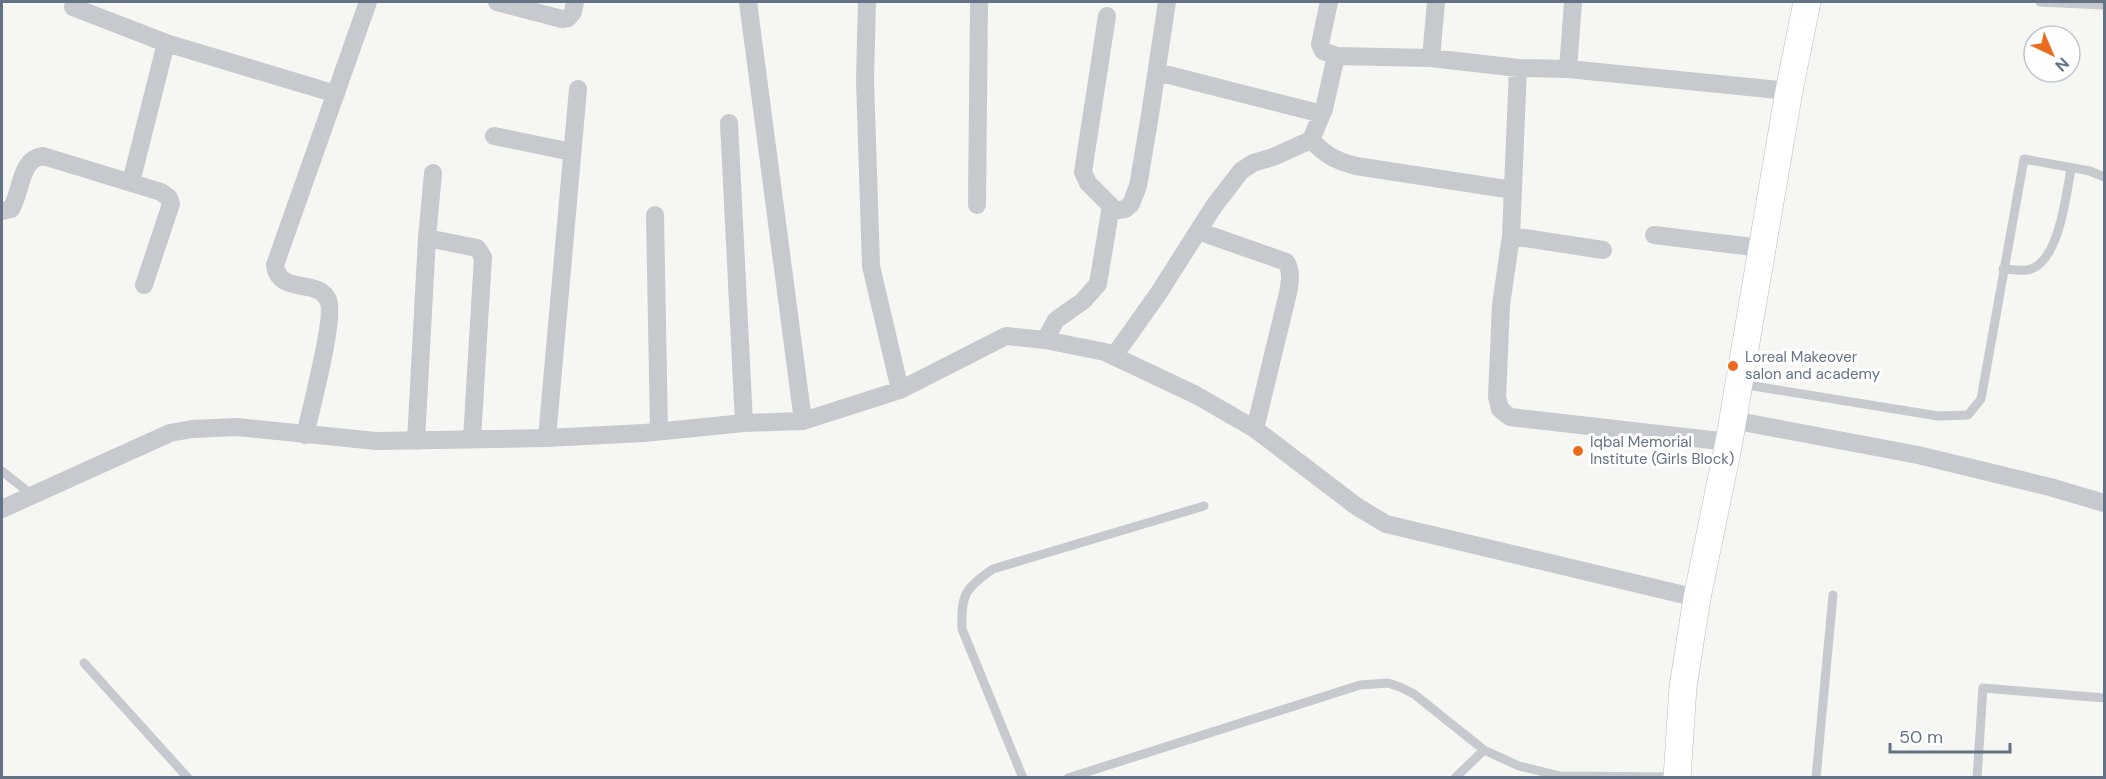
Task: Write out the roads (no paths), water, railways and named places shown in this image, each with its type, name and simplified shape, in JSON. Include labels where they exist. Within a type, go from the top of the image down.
[{"type":"main road","points":[[1677,777],[1683,687],[1697,598],[1730,431],[1789,91],[1807,2]]},
{"type":"street","points":[[305,435],[325,346],[329,318],[328,300],[323,293],[280,279],[276,274],[275,265],[368,2]]},
{"type":"street","points":[[497,2],[562,19],[568,18],[573,12],[575,2]]},
{"type":"street","points":[[748,2],[803,421]]},
{"type":"street","points":[[867,2],[866,80],[871,266],[900,390]]},
{"type":"street","points":[[977,205],[979,2]]},
{"type":"street","points":[[1110,212],[1125,209],[1131,204],[1138,186],[1167,2]]},
{"type":"street","points":[[1329,2],[1320,44],[1323,51],[1336,57],[1431,58],[1518,68],[1568,69],[1789,91]]},
{"type":"street","points":[[1431,58],[1436,2]]},
{"type":"street","points":[[1568,69],[1573,2]]},
{"type":"street","points":[[73,7],[166,43],[336,94]]},
{"type":"street","points":[[1045,340],[1056,320],[1083,301],[1098,284],[1111,206],[1088,183],[1083,172],[1107,16]]},
{"type":"street","points":[[131,182],[166,43]]},
{"type":"street","points":[[1114,357],[1214,206],[1242,171],[1253,163],[1311,140],[1322,114],[1336,57]]},
{"type":"street","points":[[1518,68],[1511,236],[1501,305],[1499,339],[1497,397],[1502,412],[1510,417],[1730,431],[1918,455],[2104,502]]},
{"type":"street","points":[[1157,72],[1322,114]]},
{"type":"street","points":[[547,438],[578,89]]},
{"type":"street","points":[[729,123],[744,423]]},
{"type":"street","points":[[494,136],[572,152]]},
{"type":"street","points":[[1311,140],[1326,155],[1336,161],[1356,166],[1513,190]]},
{"type":"street","points":[[2,211],[11,208],[15,202],[26,167],[37,157],[43,156],[161,192],[169,198],[171,204],[144,285]]},
{"type":"street","points":[[416,441],[427,238],[433,173]]},
{"type":"street","points":[[655,215],[658,431]]},
{"type":"street","points":[[1197,231],[1286,262],[1290,268],[1288,293],[1255,429]]},
{"type":"street","points":[[1654,235],[1761,248]]},
{"type":"street","points":[[1511,236],[1603,250]]},
{"type":"street","points":[[427,238],[477,248],[483,257],[471,439]]},
{"type":"street","points":[[2,509],[170,433],[212,427],[236,427],[376,441],[416,441],[547,438],[744,423],[803,421],[900,390],[1006,336],[1045,340],[1105,352],[1196,395],[1255,429],[1356,507],[1386,524],[1697,598]]},
{"type":"lane","points":[[2040,2],[2104,5]]},
{"type":"lane","points":[[1738,384],[1938,416],[1968,415],[1981,399],[2024,159],[2090,171],[2104,177]]},
{"type":"lane","points":[[2004,269],[2028,270],[2046,258],[2056,240],[2071,169]]},
{"type":"lane","points":[[2,471],[32,495]]},
{"type":"lane","points":[[1023,777],[962,629],[961,603],[974,582],[993,569],[1204,506]]},
{"type":"lane","points":[[1816,777],[1833,595]]},
{"type":"lane","points":[[84,663],[188,777]]},
{"type":"lane","points":[[1068,777],[1085,775],[1360,685],[1388,683],[1414,694],[1484,750],[1519,766],[1559,777],[1677,777]]},
{"type":"lane","points":[[1977,777],[1983,688],[2104,698]]},
{"type":"lane","points":[[1455,777],[1484,750]]},
{"type":"place","name":"Loreal Makeover salon and academy","points":[[1733,366]]},
{"type":"place","name":"Iqbal Memorial Institute (Girls Block)","points":[[1578,451]]}]
